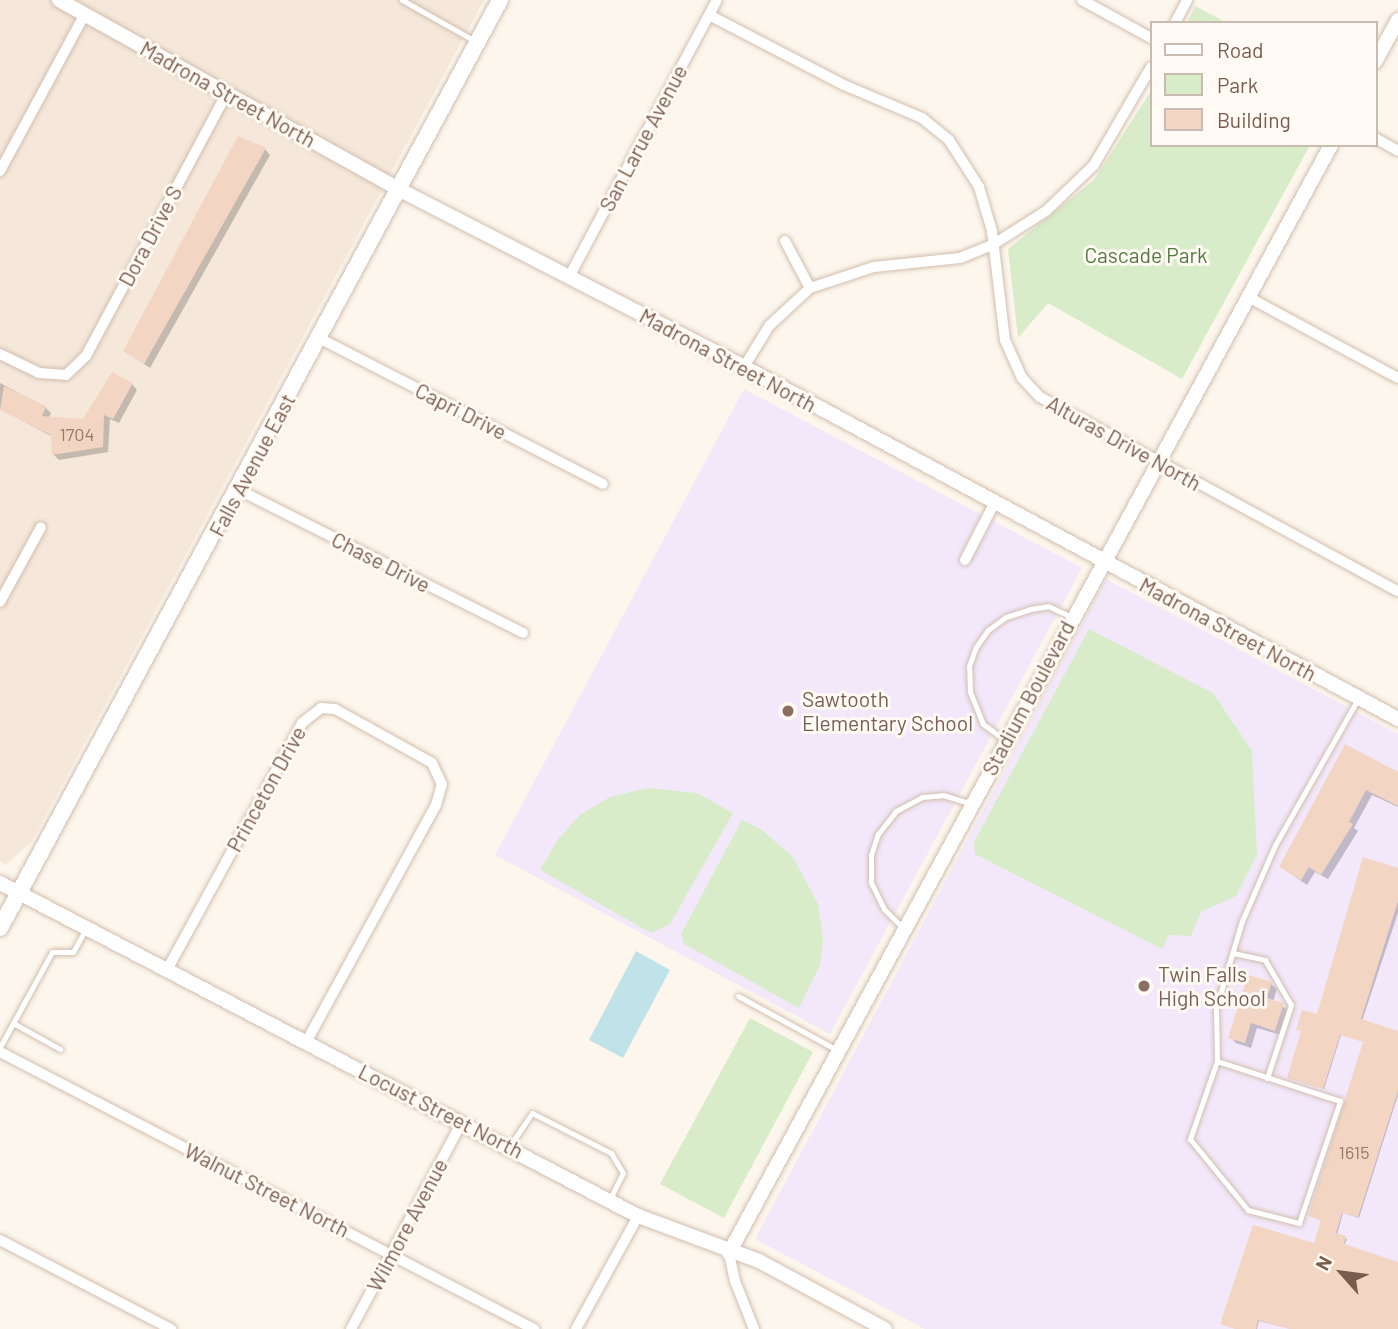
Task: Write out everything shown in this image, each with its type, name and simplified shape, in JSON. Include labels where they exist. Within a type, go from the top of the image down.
[{"type":"main road","name":"Falls Avenue East","points":[[0,928],[239,490],[500,0]]},
{"type":"street","name":"Madrona Street North","points":[[59,0],[398,189],[744,367],[1398,719]]},
{"type":"street","name":"San Larue Avenue","points":[[569,277],[717,0]]},
{"type":"street","points":[[1082,0],[1150,37]]},
{"type":"street","points":[[1176,21],[1187,0]]},
{"type":"street","points":[[0,171],[85,13]]},
{"type":"street","name":"Alturas Drive North","points":[[709,15],[931,125],[965,160],[979,187],[995,244],[1005,340],[1022,378],[1061,412],[1398,591]]},
{"type":"street","points":[[1377,58],[1398,20]]},
{"type":"street","points":[[744,367],[769,326],[810,288],[843,275],[939,263],[995,244],[1046,211],[1094,165],[1150,69]]},
{"type":"street","name":"Dora Drive S","points":[[0,354],[39,373],[66,375],[86,356],[227,93]]},
{"type":"street","points":[[1377,139],[1398,151]]},
{"type":"street","name":"Stadium Boulevard","points":[[729,1253],[1072,617],[1160,464],[1330,147]]},
{"type":"street","points":[[785,242],[810,288]]},
{"type":"street","points":[[1250,298],[1398,378]]},
{"type":"street","name":"Capri Drive","points":[[319,338],[603,484]]},
{"type":"street","name":"Chase Drive","points":[[239,490],[523,633]]},
{"type":"street","points":[[965,560],[995,502]]},
{"type":"street","points":[[0,602],[41,527]]},
{"type":"street","name":"Princeton Drive","points":[[168,968],[302,723],[321,708],[335,709],[432,763],[442,784],[436,805],[306,1042]]},
{"type":"street","name":"Locust Street North","points":[[0,883],[168,968],[638,1216],[729,1253],[759,1261],[885,1329]]},
{"type":"street","name":"Walnut Street North","points":[[0,1050],[534,1329]]},
{"type":"street","name":"Wilmore Avenue","points":[[351,1329],[462,1122]]},
{"type":"street","points":[[576,1329],[638,1216]]},
{"type":"street","points":[[0,1240],[171,1329]]},
{"type":"street","points":[[729,1253],[735,1281],[754,1329]]},
{"type":"lane","points":[[402,0],[477,43]]},
{"type":"lane","points":[[1006,740],[983,724],[970,691],[969,666],[976,647],[988,630],[1006,617],[1048,607],[1072,617]]},
{"type":"lane","points":[[1217,1060],[1340,1101],[1299,1223],[1248,1210],[1190,1139],[1217,1060],[1216,1008],[1233,953],[1275,845],[1358,699]]},
{"type":"lane","points":[[904,929],[884,909],[871,882],[871,855],[878,834],[896,811],[922,797],[943,795],[972,804]]},
{"type":"lane","points":[[0,1050],[52,952],[73,952],[86,928]]},
{"type":"lane","points":[[1233,953],[1265,960],[1291,1004],[1267,1078]]},
{"type":"lane","points":[[738,996],[839,1051]]},
{"type":"lane","points":[[13,1023],[60,1049]]},
{"type":"lane","points":[[509,1147],[532,1113],[611,1153],[624,1173],[609,1199]]},
{"type":"shaded area","points":[[0,0],[484,0],[32,841],[6,865],[0,861]]},
{"type":"shaded area","name":"Sawtooth Elementary School","points":[[744,389],[1082,568],[830,1034],[495,855]]},
{"type":"shaded area","name":"Twin Falls High School","points":[[1106,579],[1398,734],[1398,1329],[925,1329],[755,1239]]},
{"type":"green space","points":[[1195,6],[1223,21],[1188,21]]},
{"type":"green space","name":"Cascade Park","points":[[1150,93],[1150,147],[1309,147],[1182,379],[1048,303],[1018,338],[1008,249],[1094,180]]},
{"type":"green space","points":[[1089,629],[1213,693],[1252,751],[1257,855],[1236,896],[1201,912],[1191,936],[1169,935],[1162,949],[975,854],[974,842]]},
{"type":"green space","points":[[648,788],[697,793],[733,813],[670,924],[651,933],[540,870],[558,839],[580,815],[610,797]]},
{"type":"green space","points":[[742,820],[761,829],[793,857],[818,904],[823,940],[820,965],[799,1008],[684,944],[681,934]]},
{"type":"green space","points":[[750,1018],[813,1052],[724,1218],[660,1184]]},
{"type":"water","points":[[636,951],[670,970],[623,1058],[589,1040]]},
{"type":"building","points":[[238,136],[266,148],[144,364],[123,351]]},
{"type":"building","points":[[112,372],[133,383],[113,419],[104,415],[103,447],[52,455],[51,435],[0,410],[4,386],[46,406],[42,416],[83,419]]},
{"type":"building","points":[[1345,744],[1398,772],[1398,806],[1366,790],[1349,822],[1353,824],[1321,875],[1309,867],[1301,880],[1279,867]]},
{"type":"building","name":"Twin Falls High School","points":[[1363,857],[1398,868],[1398,901],[1361,1019],[1398,1031],[1398,1091],[1358,1217],[1342,1213],[1336,1233],[1346,1236],[1344,1244],[1398,1262],[1398,1329],[1290,1329],[1258,1320],[1256,1329],[1235,1329],[1220,1324],[1253,1225],[1314,1243],[1321,1220],[1308,1216],[1363,1042],[1340,1035],[1323,1089],[1287,1078],[1301,1031],[1296,1030],[1302,1010],[1317,1014]]},
{"type":"building","points":[[1248,975],[1272,982],[1267,998],[1284,1003],[1275,1031],[1251,1023],[1245,1043],[1228,1038]]},
{"type":"place","name":"Sawtooth Elementary School","points":[[788,711]]},
{"type":"place","name":"Twin Falls High School","points":[[1144,986]]}]
